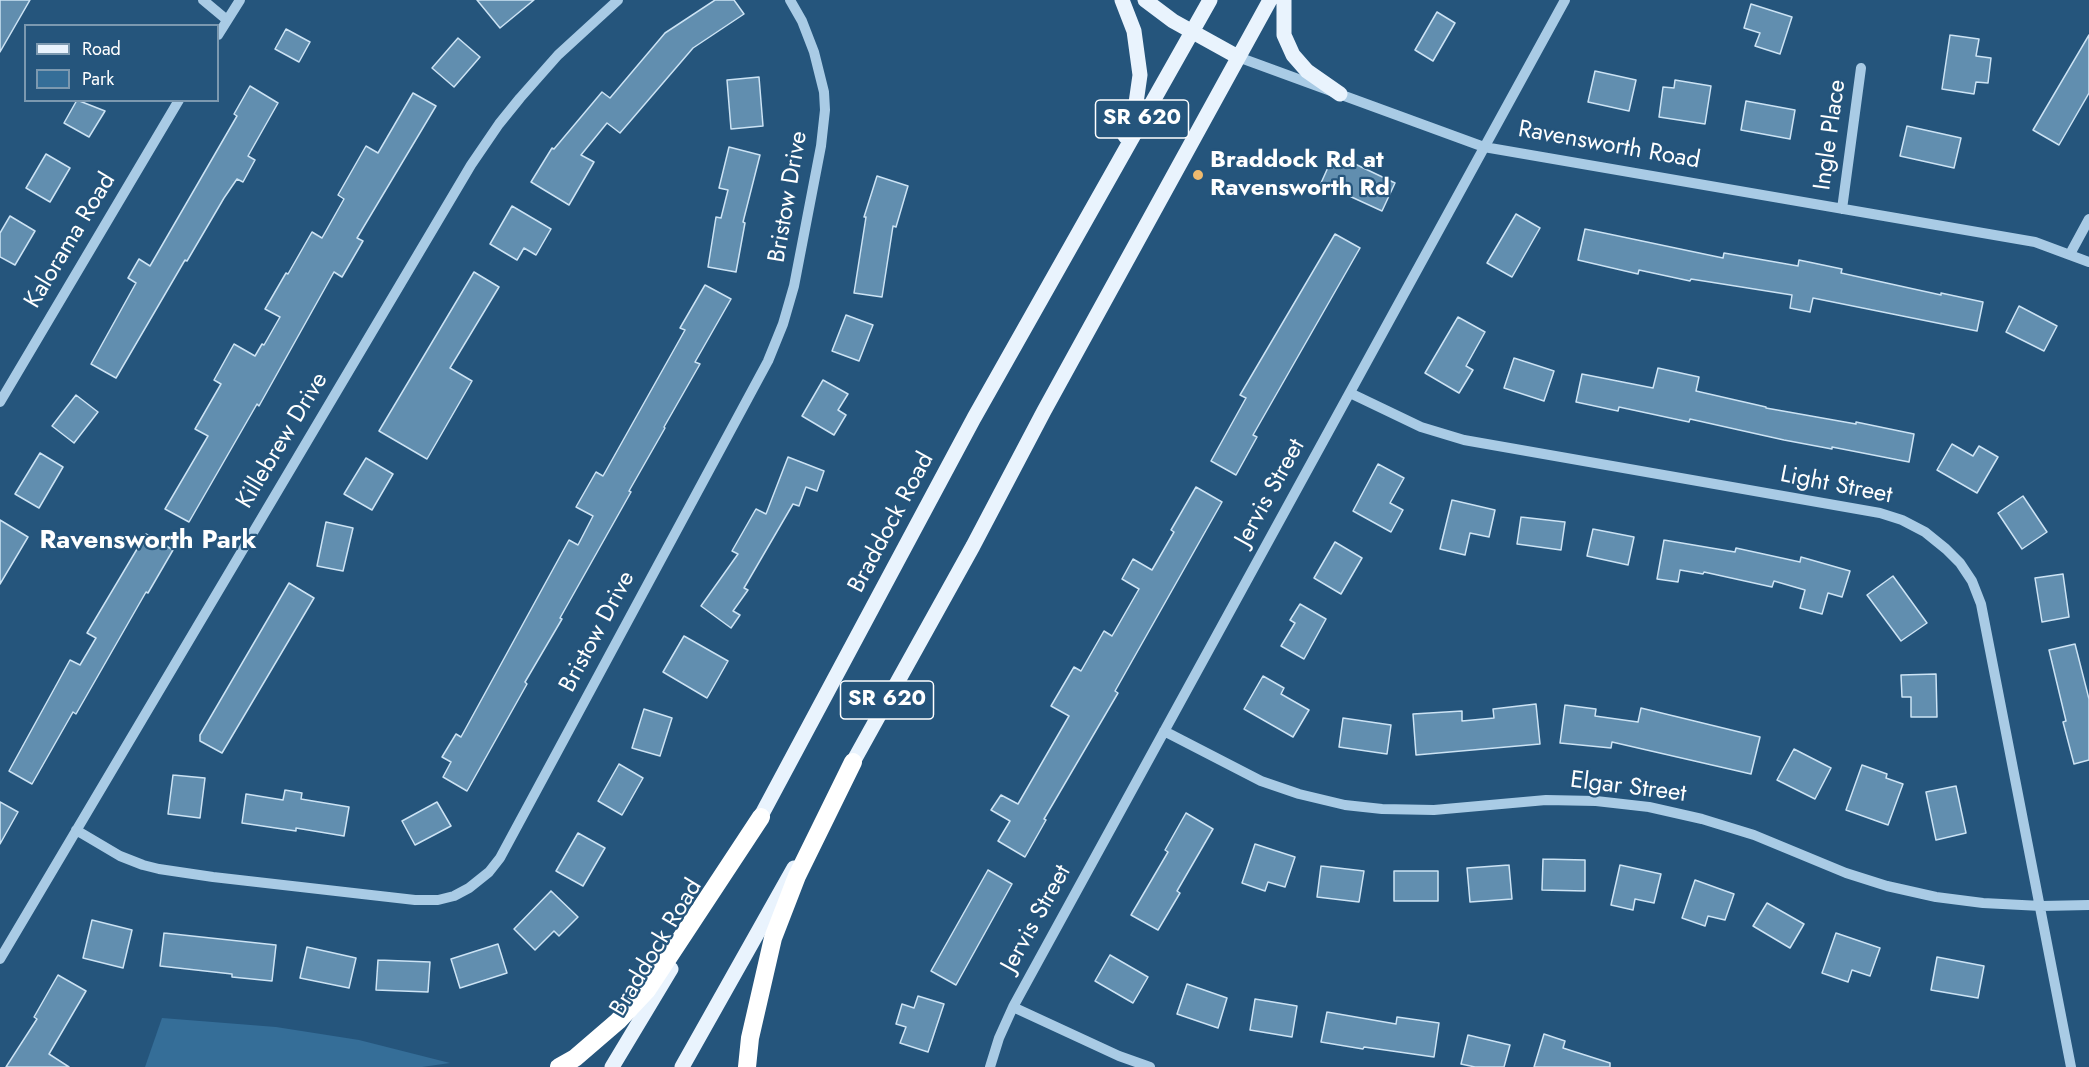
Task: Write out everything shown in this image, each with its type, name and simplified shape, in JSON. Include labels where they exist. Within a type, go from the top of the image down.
[{"type":"highway","points":[[747,1067],[754,1018],[773,938],[797,876],[853,762]]},
{"type":"highway","points":[[559,1067],[575,1058],[618,1021],[647,990],[760,817]]},
{"type":"main road","points":[[1093,207],[1126,135],[1136,103],[1140,75],[1134,31],[1122,0]]},
{"type":"main road","name":"Ravensworth Road","points":[[1145,0],[1173,21],[1238,57]]},
{"type":"main road","name":"Braddock Road","points":[[612,1067],[760,817],[974,418],[1210,0]]},
{"type":"main road","name":"SR 620","points":[[682,1067],[973,546],[1050,399],[1270,0]]},
{"type":"main road","points":[[1284,0],[1284,35],[1293,55],[1307,71],[1340,94]]},
{"type":"street","points":[[204,0],[227,20]]},
{"type":"street","points":[[219,33],[240,0]]},
{"type":"street","name":"Killebrew Drive","points":[[0,959],[471,165],[499,124],[558,55],[618,0]]},
{"type":"street","name":"Bristow Drive","points":[[76,830],[120,856],[159,869],[415,900],[438,900],[453,896],[469,888],[489,872],[505,848],[763,371],[783,324],[794,285],[819,158],[825,110],[824,92],[814,52],[802,21],[790,0]]},
{"type":"street","name":"Jervis Street","points":[[1013,1007],[1565,0]]},
{"type":"street","name":"Ravensworth Road","points":[[1238,57],[1484,147],[2035,242],[2089,262]]},
{"type":"street","name":"Ingle Place","points":[[1842,209],[1861,68]]},
{"type":"street","name":"Kalorama Road","points":[[0,402],[178,102]]},
{"type":"street","points":[[2070,254],[2089,219]]},
{"type":"street","name":"Light Street","points":[[1350,393],[1421,427],[1464,440],[1880,513],[1902,520],[1925,532],[1946,549],[1960,563],[1972,581],[1981,604],[2071,1067]]},
{"type":"street","name":"Elgar Street","points":[[1164,731],[1262,781],[1299,794],[1345,805],[1382,809],[1434,810],[1546,800],[1596,801],[1649,807],[1702,819],[1754,835],[1846,873],[1887,886],[1936,897],[1983,903],[2041,906],[2089,905]]},
{"type":"street","points":[[990,1067],[999,1038],[1013,1007],[1119,1056],[1150,1067]]},
{"type":"green space","points":[[162,1018],[276,1027],[359,1040],[450,1063],[422,1067],[145,1067]]},
{"type":"building","points":[[0,0],[30,0],[0,52]]},
{"type":"building","points":[[477,0],[534,0],[500,28]]},
{"type":"building","points":[[715,0],[734,0],[744,14],[693,48],[620,133],[607,123],[581,155],[594,162],[569,205],[531,182],[552,148],[554,149],[602,92],[610,98],[665,33]]},
{"type":"building","points":[[1751,4],[1792,17],[1780,54],[1755,46],[1760,33],[1744,28]]},
{"type":"building","points":[[1437,12],[1455,23],[1433,61],[1415,50]]},
{"type":"building","points":[[286,29],[310,42],[299,62],[275,49]]},
{"type":"building","points":[[1950,35],[1979,39],[1976,56],[1991,58],[1988,83],[1976,82],[1974,94],[1942,89]]},
{"type":"building","points":[[2089,35],[2089,93],[2059,145],[2033,130]]},
{"type":"building","points":[[458,38],[480,57],[454,87],[432,68]]},
{"type":"building","points":[[1595,71],[1636,80],[1629,111],[1588,102]]},
{"type":"building","points":[[759,77],[763,126],[731,129],[727,80]]},
{"type":"building","points":[[1675,80],[1711,86],[1705,124],[1659,117],[1663,87],[1674,88]]},
{"type":"building","points":[[250,86],[278,103],[248,156],[255,160],[243,182],[237,179],[224,198],[116,378],[91,364],[136,283],[128,278],[139,259],[150,266],[237,116],[234,114]]},
{"type":"building","points":[[413,93],[436,106],[357,238],[363,241],[342,277],[334,272],[259,406],[257,404],[189,522],[165,509],[208,436],[195,429],[221,384],[214,380],[234,344],[255,356],[262,344],[264,345],[280,317],[265,309],[286,273],[288,274],[312,232],[322,238],[344,199],[338,195],[366,146],[378,153]]},
{"type":"building","points":[[1746,101],[1795,110],[1790,139],[1741,130]]},
{"type":"building","points":[[76,102],[82,102],[105,111],[89,137],[64,123]]},
{"type":"building","points":[[1907,126],[1961,138],[1954,168],[1900,156]]},
{"type":"building","points":[[729,147],[760,155],[743,222],[745,223],[736,272],[708,267],[716,217],[721,218],[728,190],[719,188]]},
{"type":"building","points":[[46,154],[70,168],[50,202],[26,188]]},
{"type":"building","points":[[1334,154],[1395,183],[1382,211],[1321,183]]},
{"type":"building","points":[[877,176],[908,186],[896,227],[893,226],[882,297],[854,293],[866,217],[864,217]]},
{"type":"building","points":[[512,206],[551,229],[536,255],[524,248],[517,260],[490,244]]},
{"type":"building","points":[[1516,214],[1540,228],[1512,277],[1487,263]]},
{"type":"building","points":[[10,216],[35,231],[15,265],[0,257],[0,233]]},
{"type":"building","points":[[1585,229],[1723,258],[1724,253],[1798,266],[1799,260],[1842,269],[1841,273],[1983,302],[1977,331],[1813,298],[1810,312],[1790,308],[1792,295],[1691,279],[1690,281],[1639,270],[1638,274],[1578,260]]},
{"type":"building","points":[[1335,234],[1360,248],[1253,435],[1257,437],[1236,475],[1211,461],[1246,398],[1240,395]]},
{"type":"building","points":[[474,272],[499,287],[450,368],[472,381],[427,459],[379,431]]},
{"type":"building","points":[[705,285],[731,299],[695,362],[700,364],[467,791],[443,777],[451,762],[442,757],[456,734],[461,737],[569,540],[578,545],[593,516],[576,507],[596,472],[603,476],[685,330],[680,328]]},
{"type":"building","points":[[2019,306],[2057,326],[2044,351],[2006,332]]},
{"type":"building","points":[[846,315],[873,325],[859,361],[832,351]]},
{"type":"building","points":[[1458,317],[1485,332],[1466,366],[1473,370],[1459,393],[1425,373]]},
{"type":"building","points":[[1514,358],[1554,371],[1544,401],[1504,388]]},
{"type":"building","points":[[1658,368],[1699,377],[1696,391],[1766,408],[1914,434],[1909,462],[1784,440],[1690,419],[1689,422],[1619,407],[1618,411],[1576,402],[1582,374],[1653,388]]},
{"type":"building","points":[[823,380],[848,394],[838,410],[846,415],[834,435],[802,416]]},
{"type":"building","points":[[76,395],[98,412],[74,443],[52,426]]},
{"type":"building","points":[[1952,444],[1973,456],[1979,446],[1998,457],[1977,493],[1937,470]]},
{"type":"building","points":[[40,453],[63,467],[39,508],[15,494]]},
{"type":"building","points":[[788,457],[824,471],[817,491],[806,487],[799,506],[793,504],[744,588],[748,590],[733,611],[740,615],[731,628],[701,606],[738,554],[732,551],[756,509],[766,514]]},
{"type":"building","points":[[366,458],[393,474],[372,510],[344,494]]},
{"type":"building","points":[[1378,464],[1404,478],[1390,503],[1403,510],[1391,532],[1353,511]]},
{"type":"building","points":[[1196,487],[1222,502],[1115,691],[1118,693],[1044,819],[1046,820],[1025,857],[998,841],[1010,821],[991,810],[1001,795],[1018,804],[1069,716],[1051,706],[1074,667],[1081,671],[1104,631],[1112,636],[1139,589],[1122,579],[1133,559],[1152,570],[1174,532],[1171,530]]},
{"type":"building","points":[[2023,496],[2047,532],[2022,549],[1998,513]]},
{"type":"building","points":[[1452,500],[1495,510],[1489,537],[1470,533],[1465,555],[1440,549]]},
{"type":"building","points":[[1521,517],[1565,522],[1561,550],[1517,544]]},
{"type":"building","points":[[0,520],[28,537],[0,584]]},
{"type":"building","points":[[326,522],[353,528],[343,571],[317,566]]},
{"type":"building","points":[[1593,529],[1634,537],[1628,565],[1587,556]]},
{"type":"building","points":[[146,534],[173,550],[148,593],[146,592],[76,714],[73,712],[32,784],[9,771],[70,660],[80,665],[96,638],[87,633]]},
{"type":"building","points":[[1664,540],[1735,552],[1736,548],[1800,562],[1801,557],[1850,571],[1842,597],[1828,593],[1822,614],[1800,608],[1805,590],[1774,581],[1772,587],[1704,572],[1703,574],[1680,570],[1678,582],[1657,579]]},
{"type":"building","points":[[1335,542],[1362,558],[1341,594],[1314,578]]},
{"type":"building","points":[[2063,574],[2069,617],[2042,622],[2035,578]]},
{"type":"building","points":[[1893,576],[1927,623],[1901,641],[1867,595]]},
{"type":"building","points":[[289,583],[314,598],[222,753],[200,741],[200,735]]},
{"type":"building","points":[[1300,604],[1326,619],[1304,659],[1281,646],[1295,623],[1290,620]]},
{"type":"building","points":[[684,636],[728,661],[707,698],[663,672]]},
{"type":"building","points":[[2075,644],[2089,699],[2089,760],[2074,764],[2049,650]]},
{"type":"building","points":[[1936,674],[1937,717],[1911,717],[1911,697],[1902,697],[1901,675]]},
{"type":"building","points":[[1263,676],[1284,688],[1281,694],[1309,710],[1293,737],[1244,709]]},
{"type":"building","points":[[1536,704],[1540,744],[1416,755],[1413,714],[1462,711],[1462,721],[1494,718],[1493,709]]},
{"type":"building","points":[[1565,705],[1596,709],[1595,716],[1638,722],[1641,708],[1760,737],[1751,774],[1612,742],[1611,748],[1560,743]]},
{"type":"building","points":[[644,709],[672,718],[660,756],[632,748]]},
{"type":"building","points":[[1343,718],[1391,725],[1387,754],[1339,747]]},
{"type":"building","points":[[1794,749],[1831,768],[1815,799],[1777,780]]},
{"type":"building","points":[[619,764],[643,778],[622,815],[598,801]]},
{"type":"building","points":[[1862,765],[1887,774],[1886,778],[1903,784],[1888,825],[1846,810]]},
{"type":"building","points":[[173,775],[205,778],[200,818],[168,814]]},
{"type":"building","points":[[1956,786],[1966,833],[1936,840],[1926,792]]},
{"type":"building","points":[[285,790],[302,793],[301,799],[349,807],[344,836],[296,828],[296,831],[242,823],[246,794],[283,800]]},
{"type":"building","points":[[0,802],[18,812],[0,844]]},
{"type":"building","points":[[437,802],[451,826],[415,845],[402,821]]},
{"type":"building","points":[[1186,813],[1213,829],[1177,891],[1180,893],[1158,930],[1131,915],[1168,852],[1165,850]]},
{"type":"building","points":[[578,833],[605,848],[583,886],[556,871]]},
{"type":"building","points":[[1255,844],[1295,857],[1285,887],[1268,882],[1265,891],[1242,883]]},
{"type":"building","points":[[1543,859],[1585,860],[1585,891],[1542,890]]},
{"type":"building","points":[[1509,865],[1512,899],[1470,902],[1467,868]]},
{"type":"building","points":[[1620,865],[1661,874],[1654,903],[1635,899],[1633,910],[1611,905]]},
{"type":"building","points":[[1321,866],[1364,871],[1359,902],[1317,897]]},
{"type":"building","points":[[988,870],[1012,884],[956,985],[931,971]]},
{"type":"building","points":[[1394,871],[1438,871],[1438,901],[1394,901]]},
{"type":"building","points":[[1695,880],[1734,894],[1725,920],[1708,916],[1705,926],[1682,918]]},
{"type":"building","points":[[551,891],[578,917],[559,936],[554,931],[535,950],[514,929]]},
{"type":"building","points":[[1767,903],[1804,924],[1790,948],[1753,926]]},
{"type":"building","points":[[92,920],[132,930],[123,968],[83,958]]},
{"type":"building","points":[[164,933],[276,945],[272,981],[160,966]]},
{"type":"building","points":[[1836,933],[1880,948],[1870,976],[1852,970],[1848,982],[1822,973]]},
{"type":"building","points":[[498,944],[507,973],[460,988],[451,959]]},
{"type":"building","points":[[307,947],[356,958],[349,988],[300,978]]},
{"type":"building","points":[[1110,955],[1148,977],[1133,1003],[1095,981]]},
{"type":"building","points":[[1937,957],[1984,966],[1978,998],[1931,990]]},
{"type":"building","points":[[378,960],[430,962],[428,992],[376,990]]},
{"type":"building","points":[[58,975],[86,991],[49,1054],[69,1067],[6,1067],[37,1019],[34,1017]]},
{"type":"building","points":[[1187,984],[1227,998],[1218,1028],[1177,1014]]},
{"type":"building","points":[[918,996],[944,1004],[928,1052],[900,1043],[906,1027],[896,1024],[902,1004],[914,1008]]},
{"type":"building","points":[[1255,999],[1297,1006],[1292,1037],[1250,1030]]},
{"type":"building","points":[[1327,1012],[1396,1024],[1397,1017],[1439,1023],[1434,1057],[1321,1042]]},
{"type":"building","points":[[1544,1034],[1565,1041],[1563,1048],[1610,1063],[1610,1067],[1534,1067]]},
{"type":"building","points":[[1468,1035],[1510,1045],[1504,1067],[1475,1067],[1461,1064]]},
{"type":"place","name":"Braddock Rd at Ravensworth Rd","points":[[1198,175]]},
{"type":"district","name":"Ravensworth Park","points":[[148,542]]}]
